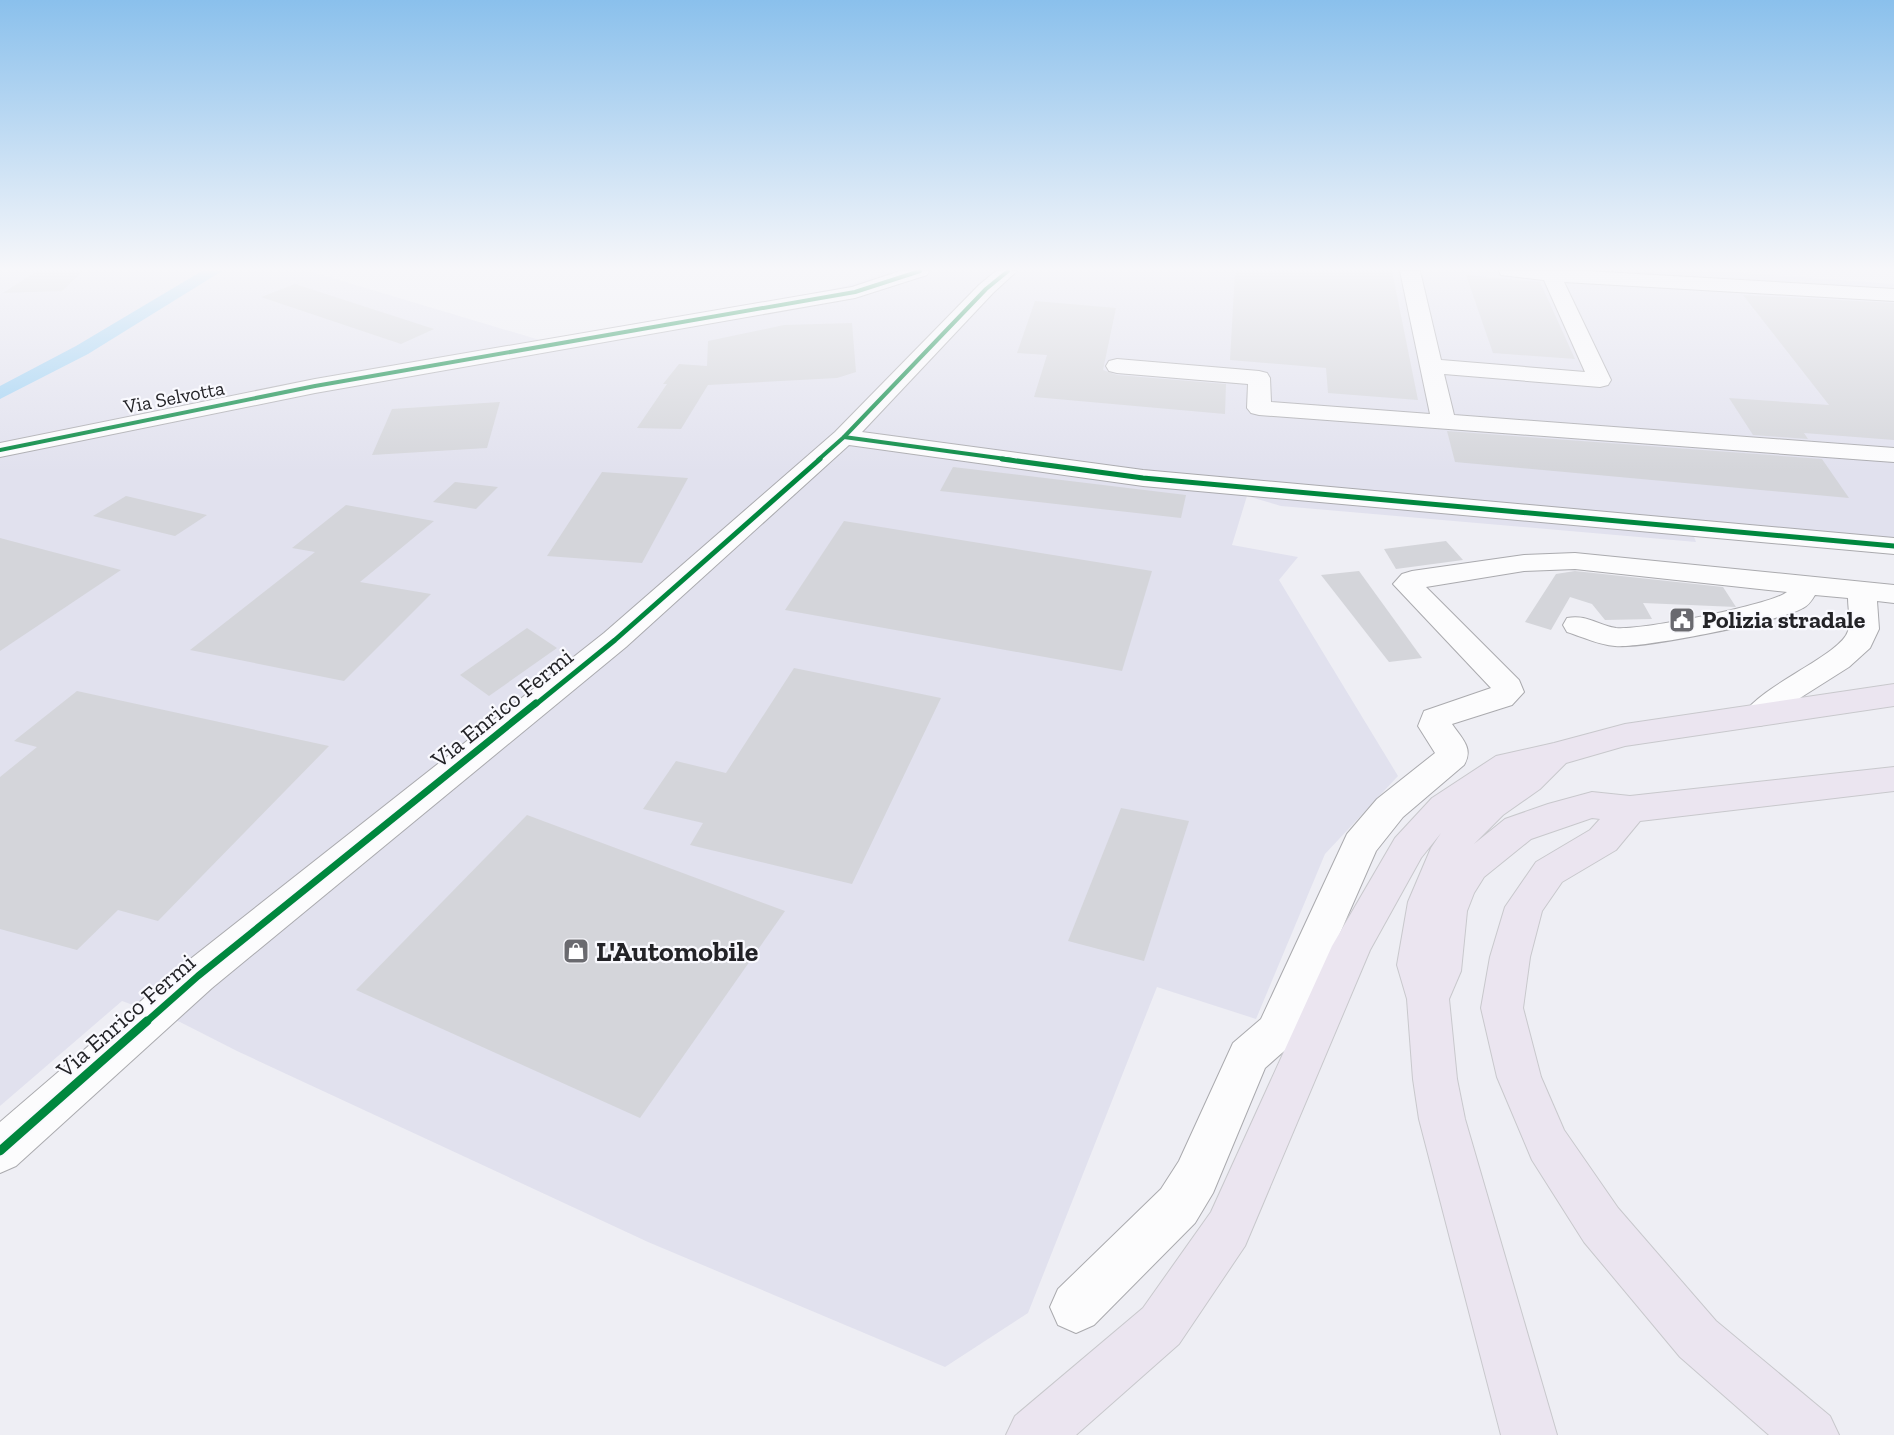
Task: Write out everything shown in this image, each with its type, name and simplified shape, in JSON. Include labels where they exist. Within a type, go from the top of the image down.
[{"type":"highway","points":[[1034,1435],[1161,1326],[1228,1229],[1352,946],[1407,848],[1445,807],[1490,774],[1508,764],[1554,755],[1625,735],[1894,695]]},
{"type":"highway","points":[[1528,1430],[1442,1119],[1435,1079],[1428,999],[1417,965],[1427,902],[1450,848],[1467,826],[1528,780],[1554,755]]},
{"type":"highway","points":[[1428,999],[1441,971],[1448,911],[1456,889],[1471,867],[1518,829],[1561,813],[1592,805],[1630,808],[1894,779]]},
{"type":"highway","points":[[1630,808],[1603,840],[1549,872],[1524,907],[1510,957],[1502,1008],[1519,1077],[1548,1145],[1601,1225],[1698,1339],[1811,1435]]},
{"type":"street","name":"Via Selvotta","points":[[0,450],[315,386],[599,338]]},
{"type":"street","name":"Via Enrico Fermi","points":[[0,1151],[198,976],[615,640],[844,437],[939,338]]},
{"type":"street","points":[[1426,338],[1444,422]]},
{"type":"street","points":[[1432,366],[1600,380],[1580,338]]},
{"type":"street","points":[[1117,366],[1259,378],[1259,408],[1894,455]]},
{"type":"street","points":[[844,437],[1143,478],[1894,546]]},
{"type":"street","points":[[1077,1307],[1178,1206],[1196,1177],[1248,1056],[1276,1032],[1360,844],[1396,802],[1452,757],[1452,749],[1435,726],[1436,719],[1501,697],[1508,692],[1508,687],[1407,584],[1412,580],[1524,563],[1554,561],[1597,563],[1878,592],[1859,641],[1838,660],[1789,691],[1759,715]]},
{"type":"street","points":[[1578,625],[1614,638],[1638,637],[1765,611],[1791,603],[1799,597],[1802,591],[1799,584]]},
{"type":"shaded area","points":[[0,338],[533,338],[543,341],[561,338],[1894,338],[1894,551],[1693,534],[1696,542],[1281,506],[1247,496],[1232,545],[1298,557],[1279,580],[1398,776],[1325,854],[1256,1019],[1157,987],[1028,1313],[945,1367],[648,1242],[237,1051],[180,1022],[122,1001],[0,1106]]},
{"type":"building","points":[[383,338],[414,338],[401,344]]},
{"type":"building","points":[[722,338],[853,338],[856,372],[837,378],[708,385],[681,429],[637,428],[667,384],[663,384],[679,364],[707,366],[708,341]]},
{"type":"building","points":[[1022,338],[1110,338],[1103,370],[1117,375],[1226,384],[1225,414],[1034,397],[1047,355],[1017,353]]},
{"type":"building","points":[[1231,338],[1405,338],[1418,400],[1328,393],[1326,368],[1230,360]]},
{"type":"building","points":[[1488,338],[1565,338],[1575,359],[1493,353]]},
{"type":"building","points":[[1777,338],[1894,338],[1894,440],[1804,433],[1808,439],[1753,435],[1729,398],[1829,405]]},
{"type":"building","points":[[500,402],[487,448],[372,455],[392,409]]},
{"type":"building","points":[[1447,431],[1822,459],[1849,498],[1455,462]]},
{"type":"building","points":[[953,467],[1186,495],[1181,518],[940,491]]},
{"type":"building","points":[[602,472],[688,478],[642,563],[547,556]]},
{"type":"building","points":[[455,482],[498,487],[476,509],[433,502]]},
{"type":"building","points":[[126,496],[207,515],[175,536],[93,516]]},
{"type":"building","points":[[346,505],[434,521],[360,582],[431,594],[344,681],[190,650],[315,552],[292,548]]},
{"type":"building","points":[[844,521],[1152,571],[1122,671],[785,610]]},
{"type":"building","points":[[0,538],[121,570],[0,651]]},
{"type":"building","points":[[1446,541],[1463,560],[1396,569],[1384,549]]},
{"type":"building","points":[[1359,571],[1422,658],[1389,662],[1321,575]]},
{"type":"building","points":[[1575,571],[1723,587],[1736,607],[1643,603],[1652,619],[1605,620],[1592,604],[1570,597],[1551,630],[1525,622],[1556,574]]},
{"type":"building","points":[[527,628],[557,648],[489,696],[460,675]]},
{"type":"building","points":[[794,668],[941,698],[852,884],[690,845],[703,823],[643,809],[676,761],[726,773]]},
{"type":"building","points":[[77,691],[329,746],[158,921],[118,910],[77,950],[0,929],[0,777],[37,747],[14,741]]},
{"type":"building","points":[[1121,808],[1189,821],[1144,961],[1068,941]]},
{"type":"building","name":"L'Automobile","points":[[527,815],[785,911],[640,1118],[356,990]]},
{"type":"waterway","points":[[0,393],[102,338]]},
{"type":"cycle path","points":[[0,450],[315,386],[591,338]]},
{"type":"cycle path","points":[[0,1151],[198,976],[615,640],[844,437],[939,338]]},
{"type":"cycle path","points":[[844,437],[1143,478],[1894,546]]},
{"type":"place","name":"Polizia stradale","points":[[1682,620]]},
{"type":"place","name":"L'Automobile","points":[[576,951]]}]
